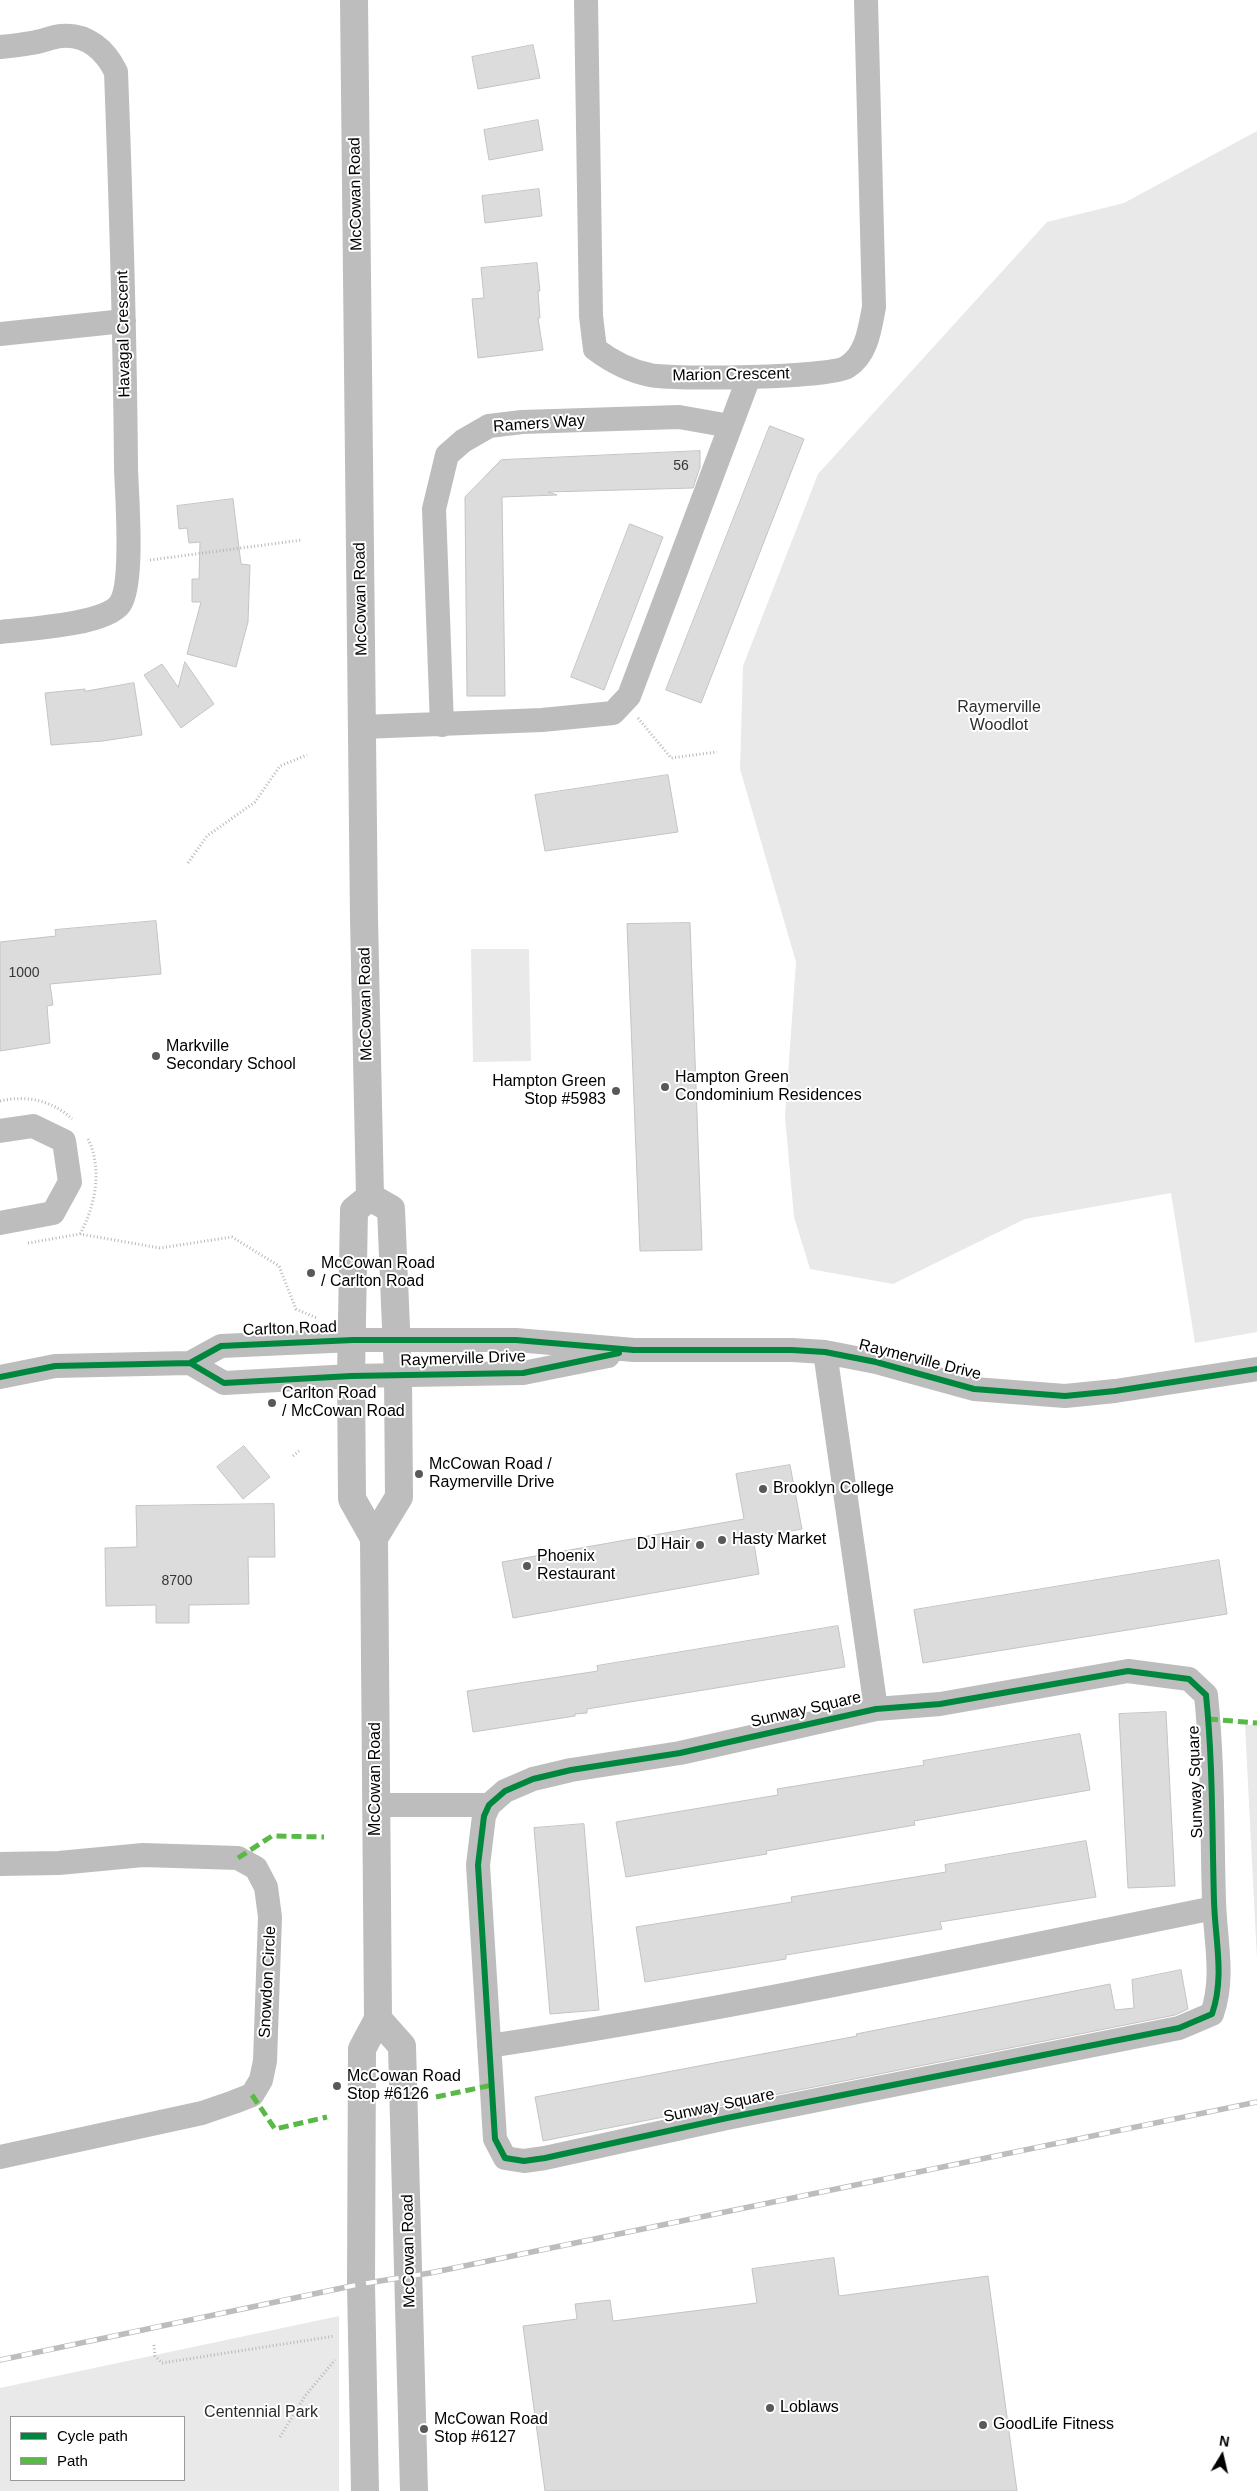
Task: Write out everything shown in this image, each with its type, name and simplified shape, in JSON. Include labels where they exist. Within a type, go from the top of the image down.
[{"type":"main road","name":"McCowan Road","points":[[354,0],[362,727],[370,1197],[354,1210],[351,1376],[352,1499],[374,1538],[378,2019],[362,2049],[361,2284],[365,2491]]},
{"type":"main road","points":[[370,1197],[391,1209],[398,1375],[399,1497],[374,1538]]},
{"type":"main road","name":"McCowan Road","points":[[378,2019],[402,2046],[414,2491]]},
{"type":"street","name":"Marion Crescent","points":[[586,0],[591,316],[595,349],[613,362],[650,376],[749,377],[819,373],[846,368],[862,351],[869,332],[874,307],[866,0]]},
{"type":"street","name":"Havagal Crescent","points":[[0,47],[32,43],[63,36],[82,39],[98,45],[109,57],[116,72],[124,321],[127,563],[127,583],[120,604],[104,615],[76,623],[0,632]]},
{"type":"street","points":[[0,334],[124,321]]},
{"type":"street","points":[[362,727],[542,720],[612,713],[629,696],[749,377]]},
{"type":"street","name":"Ramers Way","points":[[442,725],[434,509],[447,455],[463,441],[489,426],[522,422],[679,417],[730,426]]},
{"type":"street","points":[[0,1131],[33,1126],[64,1141],[70,1182],[53,1213],[0,1223]]},
{"type":"street","name":"Carlton Road","points":[[0,1378],[55,1366],[190,1363],[221,1346],[396,1340]]},
{"type":"street","name":"Raymerville Drive","points":[[396,1340],[516,1340],[634,1350],[750,1349],[825,1352],[876,1362],[974,1389],[1065,1396],[1115,1392],[1257,1369]]},
{"type":"street","name":"Raymerville Drive","points":[[351,1376],[523,1373],[634,1350]]},
{"type":"street","name":"Sunway Square","points":[[825,1352],[876,1709]]},
{"type":"street","points":[[190,1363],[224,1384],[351,1376]]},
{"type":"street","name":"Sunway Square","points":[[1128,1671],[1189,1679],[1206,1695],[1207,1703],[1214,1908],[1219,1972],[1218,1995],[1212,2014],[1179,2028],[727,2118],[544,2158],[524,2161],[505,2158],[495,2139],[478,1865],[484,1816],[489,1804],[505,1790],[533,1779],[571,1770],[680,1753],[876,1709],[940,1704],[1128,1671]]},
{"type":"street","points":[[376,1804],[489,1804]]},
{"type":"street","name":"Snowdon Circle","points":[[0,1864],[59,1863],[143,1855],[238,1858],[256,1868],[266,1887],[270,1917],[264,2061],[261,2080],[252,2096],[202,2113],[0,2157]]},
{"type":"street","points":[[488,2046],[608,2028],[912,1970],[1214,1908]]},
{"type":"path","points":[[127,563],[302,540]]},
{"type":"path","points":[[620,705],[636,716],[671,758],[717,752]]},
{"type":"path","points":[[188,863],[207,836],[255,802],[280,766],[306,755]]},
{"type":"path","points":[[27,1243],[80,1234],[160,1248],[232,1237],[279,1266],[296,1309],[317,1318]]},
{"type":"path","points":[[294,1456],[300,1451]]},
{"type":"path","points":[[154,2345],[155,2356],[162,2363],[335,2336]]},
{"type":"path","points":[[280,2437],[305,2396],[335,2360]]},
{"type":"green space","name":"Raymerville Woodlot","points":[[1257,131],[1257,1332],[1195,1343],[1171,1193],[1025,1219],[893,1284],[810,1269],[794,1217],[785,1117],[796,962],[740,769],[743,666],[818,474],[1047,222],[1124,203]]},
{"type":"green space","points":[[471,949],[529,949],[531,1061],[473,1062]]},
{"type":"green space","points":[[1245,1725],[1257,1725],[1257,1960]]},
{"type":"green space","name":"Centennial Park","points":[[339,2316],[339,2491],[0,2491],[0,2388]]},
{"type":"building","points":[[533,45],[540,78],[478,89],[472,57]]},
{"type":"building","points":[[538,120],[543,150],[489,160],[484,130]]},
{"type":"building","points":[[539,189],[542,216],[485,223],[482,196]]},
{"type":"building","points":[[537,263],[540,291],[538,291],[540,318],[538,318],[543,350],[478,358],[472,299],[484,298],[481,268]]},
{"type":"building","points":[[770,426],[804,439],[701,703],[666,690]]},
{"type":"building","points":[[700,451],[700,467],[693,488],[548,492],[557,495],[502,497],[505,696],[467,696],[465,497],[501,460]]},
{"type":"building","points":[[233,499],[241,564],[250,565],[248,622],[236,667],[187,654],[201,602],[192,602],[192,579],[199,579],[200,542],[189,543],[187,528],[179,529],[177,506]]},
{"type":"building","points":[[630,524],[663,537],[604,690],[571,677]]},
{"type":"building","points":[[185,662],[214,704],[181,728],[144,675],[162,664],[178,687]]},
{"type":"building","points":[[134,683],[142,735],[103,741],[51,745],[45,693],[85,689],[85,691]]},
{"type":"building","points":[[668,775],[678,832],[545,851],[535,795]]},
{"type":"building","points":[[156,921],[161,974],[50,984],[53,1005],[47,1006],[50,1043],[0,1051],[0,942],[56,936],[55,930]]},
{"type":"building","name":"Hampton Green Condominium Residences","points":[[690,923],[702,1250],[640,1251],[627,924]]},
{"type":"building","points":[[244,1446],[270,1477],[243,1499],[217,1467]]},
{"type":"building","points":[[790,1465],[802,1529],[753,1538],[759,1574],[513,1618],[502,1562],[744,1519],[736,1474]]},
{"type":"building","points":[[274,1504],[275,1557],[248,1557],[249,1604],[189,1605],[189,1623],[156,1623],[156,1605],[106,1606],[105,1548],[137,1547],[136,1506]]},
{"type":"building","points":[[1219,1560],[1227,1614],[923,1663],[914,1610]]},
{"type":"building","points":[[838,1626],[845,1667],[587,1709],[587,1713],[575,1714],[575,1716],[473,1732],[467,1691],[598,1671],[597,1666]]},
{"type":"building","points":[[1166,1712],[1175,1886],[1128,1888],[1119,1714]]},
{"type":"building","points":[[1080,1734],[1090,1790],[914,1821],[915,1825],[766,1851],[767,1854],[626,1877],[616,1822],[778,1795],[777,1789],[924,1765],[923,1761]]},
{"type":"building","points":[[584,1824],[599,2010],[550,2014],[534,1828]]},
{"type":"building","points":[[1086,1841],[1096,1897],[940,1922],[942,1929],[786,1955],[786,1959],[645,1982],[636,1927],[792,1902],[791,1897],[946,1872],[945,1865]]},
{"type":"building","points":[[1181,1970],[1188,2009],[1175,2015],[543,2141],[535,2097],[857,2036],[856,2034],[1110,1984],[1115,2010],[1134,2008],[1132,1980]]},
{"type":"building","name":"Loblaws","points":[[834,2258],[839,2296],[988,2276],[1017,2491],[545,2491],[523,2326],[577,2319],[575,2304],[610,2300],[613,2321],[757,2303],[752,2269]]},
{"type":"railway","points":[[0,2360],[361,2284],[430,2273],[1257,2102]]},
{"type":"marked path","points":[[1208,1719],[1257,1723]]},
{"type":"marked path","points":[[238,1858],[272,1836],[324,1837]]},
{"type":"marked path","points":[[436,2097],[492,2085]]},
{"type":"marked path","points":[[252,2095],[275,2129],[327,2117]]},
{"type":"cycle path","points":[[0,1377],[55,1366],[190,1363],[221,1346],[353,1340],[516,1340],[634,1350],[792,1350],[825,1352],[876,1362],[974,1389],[1065,1396],[1115,1391],[1257,1369]]},
{"type":"cycle path","points":[[190,1363],[224,1383],[351,1376],[523,1373],[619,1353]]},
{"type":"cycle path","points":[[1128,1671],[1189,1679],[1206,1695],[1210,1746],[1214,1901],[1219,1972],[1216,2000],[1212,2014],[1179,2028],[727,2118],[545,2158],[524,2161],[505,2158],[495,2139],[478,1865],[484,1816],[489,1805],[505,1791],[533,1779],[571,1770],[680,1753],[876,1709],[940,1704],[1128,1671]]},
{"type":"place","name":"Markville Secondary School","points":[[156,1056]]},
{"type":"place","name":"Hampton Green Condominium Residences","points":[[665,1087]]},
{"type":"place","name":"Hampton Green Stop #5983","points":[[616,1091]]},
{"type":"place","name":"McCowan Road / Carlton Road","points":[[311,1273]]},
{"type":"place","name":"Carlton Road / McCowan Road","points":[[272,1403]]},
{"type":"place","name":"McCowan Road / Raymerville Drive","points":[[419,1474]]},
{"type":"place","name":"Brooklyn College","points":[[763,1489]]},
{"type":"place","name":"Hasty Market","points":[[722,1540]]},
{"type":"place","name":"DJ Hair","points":[[700,1545]]},
{"type":"place","name":"Phoenix Restaurant","points":[[527,1566]]},
{"type":"place","name":"McCowan Road Stop #6126","points":[[337,2086]]},
{"type":"place","name":"Loblaws","points":[[770,2408]]},
{"type":"place","name":"GoodLife Fitness","points":[[983,2425]]},
{"type":"place","name":"McCowan Road Stop #6127","points":[[424,2429]]}]
